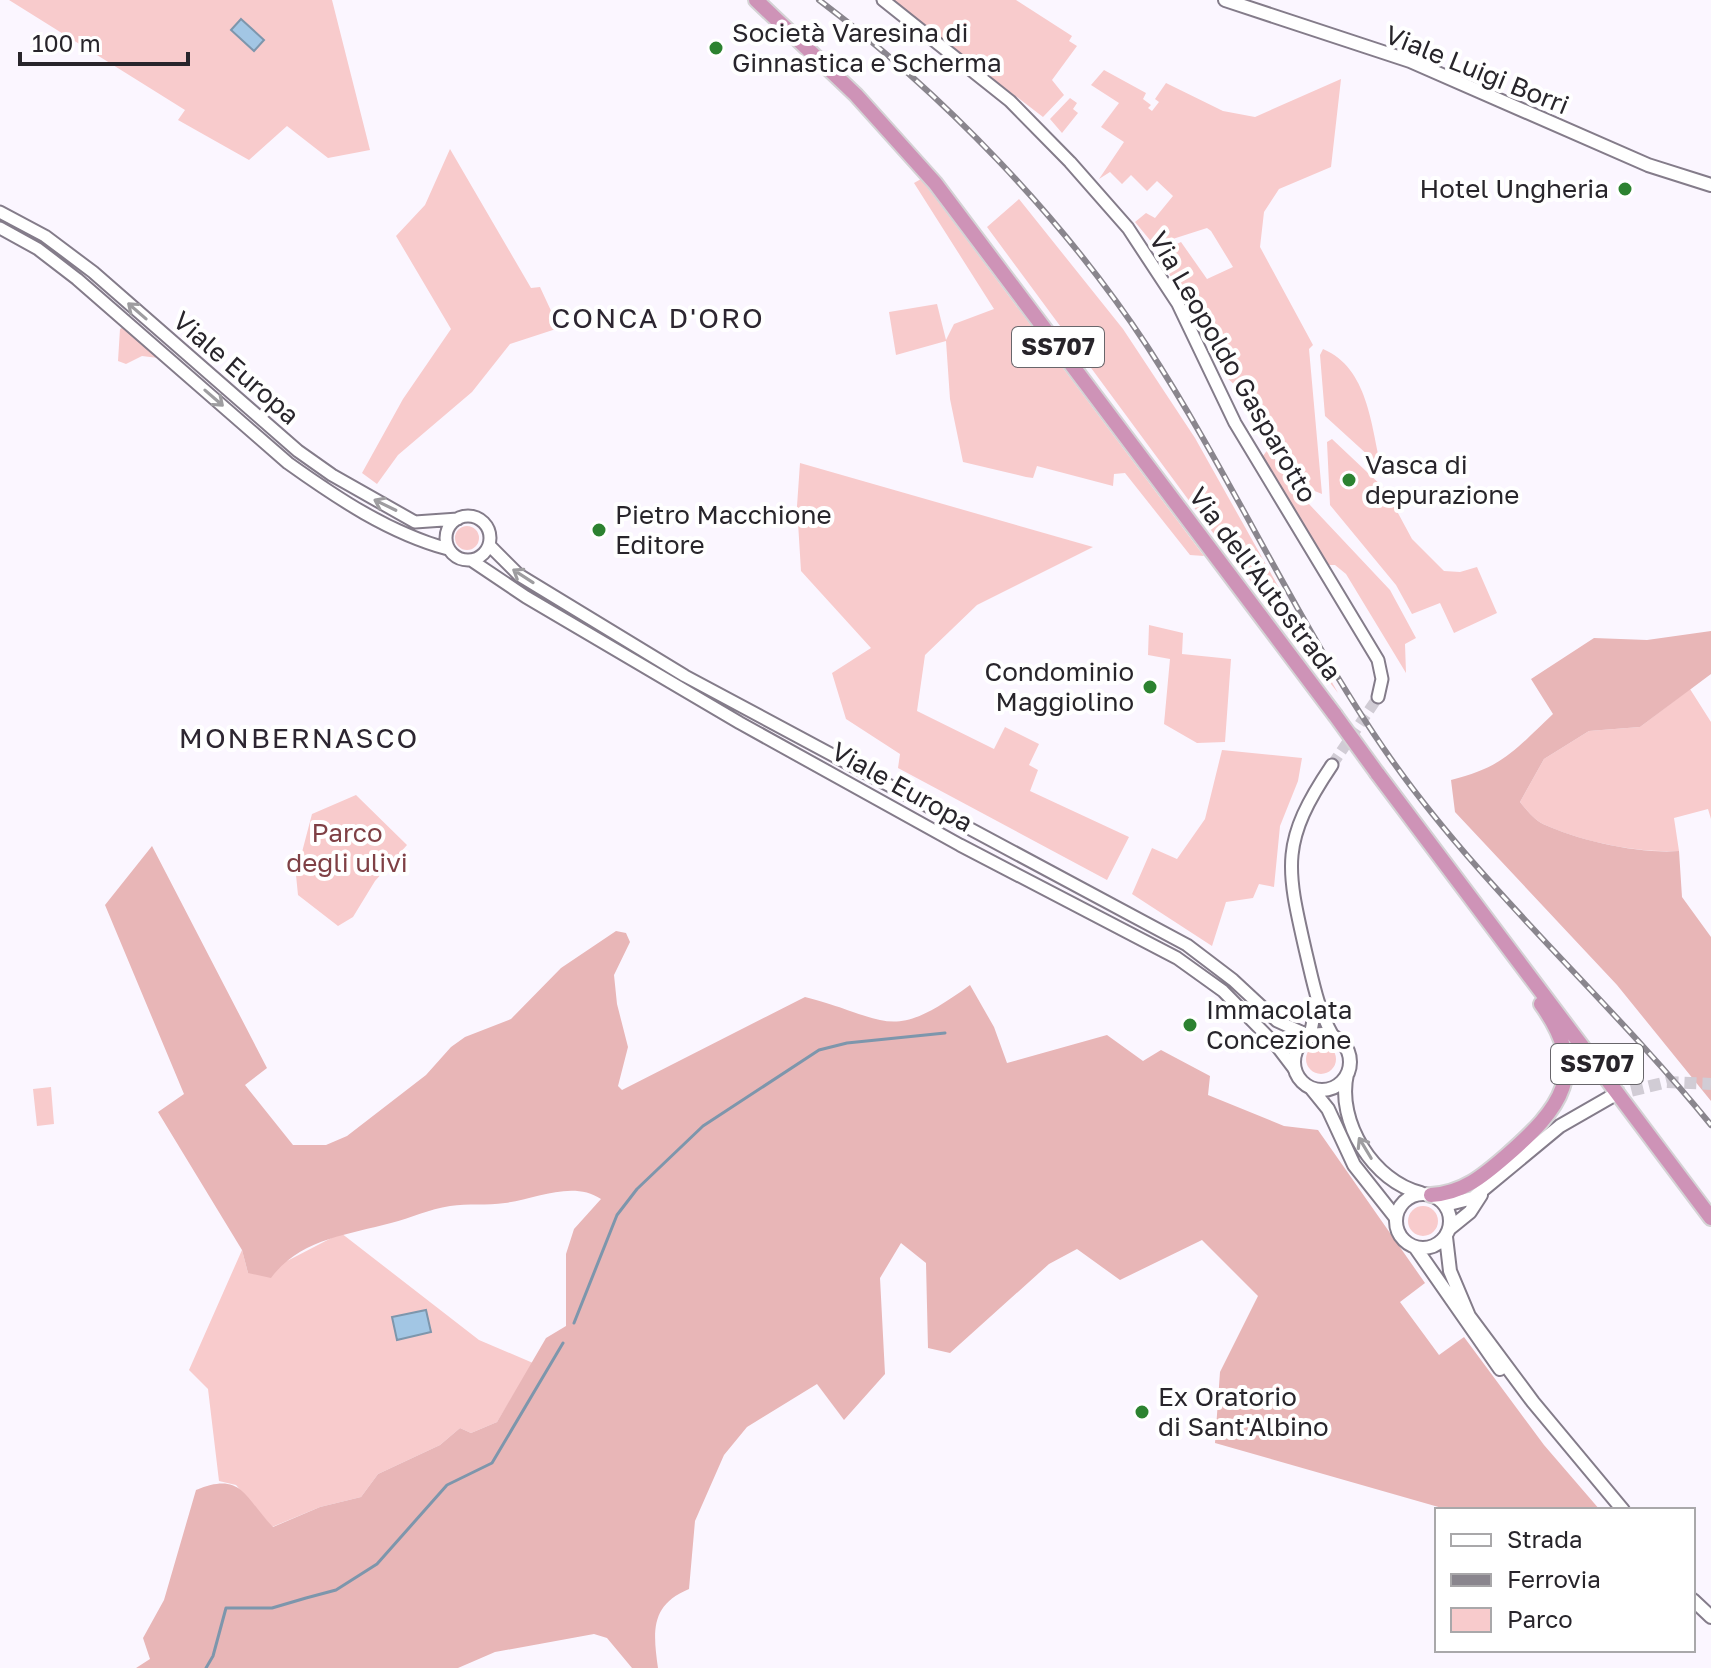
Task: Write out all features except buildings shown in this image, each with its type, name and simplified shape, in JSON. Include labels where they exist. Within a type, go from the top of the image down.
[{"type":"highway","name":"Via dell'Autostrada","points":[[756,0],[856,95],[935,183],[1711,1218]]},
{"type":"highway","points":[[1428,1194],[1460,1189],[1482,1177],[1542,1124],[1558,1104],[1566,1081],[1564,1047],[1555,1027],[1493,941],[1480,911]]},
{"type":"main road","name":"Viale Luigi Borri","points":[[1225,0],[1420,65],[1648,165],[1711,185]]},
{"type":"main road","points":[[1533,1402],[1462,1303],[1448,1262],[1449,1212],[1445,1205],[1428,1194],[1398,1186],[1370,1157],[1350,1117],[1345,1094],[1348,1073],[1346,1047],[1333,1036],[1310,1036],[1295,1054],[1295,1070],[1328,1109],[1345,1151],[1396,1218],[1402,1239],[1415,1247],[1487,1354],[1533,1402],[1621,1508]]},
{"type":"main road","points":[[1311,1088],[1337,1086],[1348,1073]]},
{"type":"main road","points":[[1445,1205],[1466,1200],[1482,1191],[1560,1126],[1614,1095]]},
{"type":"main road","points":[[1415,1247],[1432,1247],[1475,1206],[1482,1191]]},
{"type":"main road","points":[[1396,1218],[1409,1198],[1428,1194]]},
{"type":"main road","points":[[1695,1602],[1711,1617]]},
{"type":"street","name":"Via Leopoldo Gasparotto","points":[[883,0],[971,66],[1025,115],[1109,206],[1145,252],[1203,350],[1235,423],[1378,660],[1382,679],[1378,697]]},
{"type":"street","name":"Viale Europa","points":[[0,212],[45,236],[93,272],[298,451],[332,475],[415,522],[441,523],[472,517],[484,523],[489,533],[489,545],[509,567],[563,601],[699,684],[1187,945],[1233,980],[1277,1021],[1310,1036]]},
{"type":"street","name":"Viale Europa","points":[[0,228],[38,249],[77,279],[299,471],[399,532],[448,549],[458,558],[471,560],[526,597],[740,723],[960,845],[1177,958],[1223,991],[1276,1045],[1295,1070]]},
{"type":"street","points":[[448,549],[446,535],[458,519]]},
{"type":"street","points":[[471,560],[482,555],[489,545]]},
{"type":"street","points":[[1332,765],[1307,802],[1289,863],[1317,1000],[1333,1036]]},
{"type":"street","points":[[1310,1036],[1317,1000]]},
{"type":"green space","points":[[9,0],[332,0],[370,150],[328,158],[287,126],[249,160],[178,120],[185,110]]},
{"type":"green space","points":[[890,0],[1016,0],[1072,36],[1069,41],[1077,46],[1052,80],[1064,95],[1043,117]]},
{"type":"green space","points":[[1104,70],[1146,93],[1143,99],[1151,105],[1148,108],[1152,111],[1159,102],[1155,99],[1166,83],[1223,111],[1255,117],[1341,79],[1331,167],[1279,189],[1264,212],[1260,247],[1313,345],[1309,349],[1322,494],[1305,487],[1238,388],[1224,375],[1184,297],[1156,254],[1181,242],[1207,279],[1233,267],[1211,231],[1207,228],[1154,245],[1135,222],[1146,213],[1155,218],[1173,196],[1157,181],[1147,191],[1131,175],[1122,184],[1110,172],[1099,179],[1124,142],[1101,127],[1119,103],[1091,85]]},
{"type":"green space","points":[[1070,98],[1077,103],[1073,109],[1078,113],[1062,133],[1050,119]]},
{"type":"green space","points":[[450,149],[531,288],[540,287],[559,328],[510,344],[472,392],[398,455],[377,484],[362,473],[403,399],[451,329],[396,236],[425,205]]},
{"type":"green space","points":[[921,179],[1204,556],[1190,555],[1125,473],[1114,474],[1113,486],[1037,466],[1033,478],[963,462],[950,399],[946,341],[896,355],[889,312],[937,304],[946,340],[954,324],[994,309],[914,183]]},
{"type":"green space","points":[[1019,199],[1123,329],[1195,438],[1338,693],[1207,525],[987,227]]},
{"type":"green space","points":[[123,327],[158,358],[142,356],[126,364],[118,361],[120,329]]},
{"type":"green space","points":[[1323,349],[1350,370],[1358,384],[1370,416],[1381,467],[1325,416],[1320,355]]},
{"type":"green space","points":[[1332,439],[1385,489],[1412,539],[1444,571],[1460,572],[1477,567],[1497,613],[1454,633],[1440,603],[1412,614],[1396,585],[1330,505],[1327,442]]},
{"type":"green space","points":[[1268,449],[1293,487],[1390,590],[1416,638],[1405,644],[1406,673],[1346,574],[1335,565],[1327,565],[1263,456]]},
{"type":"green space","points":[[800,463],[1093,547],[977,605],[925,655],[917,711],[994,749],[1005,727],[1039,744],[1029,765],[1038,770],[1030,791],[1129,837],[1107,880],[898,768],[900,754],[846,719],[832,673],[871,648],[801,571],[797,506]]},
{"type":"green space","points":[[467,526],[476,529],[479,538],[476,547],[467,550],[458,547],[455,538],[458,529]]},
{"type":"green space","points":[[1149,625],[1183,633],[1182,654],[1231,659],[1225,742],[1197,743],[1164,724],[1170,659],[1148,655]]},
{"type":"green space","points":[[1690,689],[1711,722],[1711,819],[1708,809],[1674,818],[1679,851],[1628,848],[1575,836],[1540,822],[1520,802],[1544,759],[1589,731],[1640,727]]},
{"type":"green space","points":[[1222,750],[1302,758],[1298,781],[1280,826],[1274,887],[1259,884],[1253,898],[1226,902],[1212,946],[1132,894],[1152,848],[1177,859],[1205,819]]},
{"type":"green space","name":"Parco degli ulivi","points":[[356,795],[407,845],[375,881],[353,917],[338,926],[298,895],[296,875],[312,814]]},
{"type":"green space","points":[[1321,1044],[1332,1048],[1336,1059],[1332,1070],[1321,1074],[1310,1070],[1306,1059],[1310,1048]]},
{"type":"green space","points":[[51,1087],[54,1124],[37,1126],[33,1089]]},
{"type":"green space","points":[[1423,1206],[1434,1210],[1438,1221],[1434,1232],[1423,1236],[1412,1232],[1408,1221],[1412,1210]]},
{"type":"green space","points":[[341,1233],[479,1340],[533,1363],[497,1422],[471,1433],[460,1428],[440,1445],[378,1474],[361,1497],[320,1507],[272,1527],[236,1485],[219,1481],[208,1389],[189,1370],[242,1250],[248,1273],[289,1260]]},
{"type":"shaded area","points":[[1711,631],[1711,674],[1640,727],[1589,731],[1544,759],[1520,802],[1540,822],[1574,836],[1628,848],[1679,851],[1682,897],[1711,937],[1711,1101],[1617,985],[1455,812],[1451,780],[1484,769],[1507,756],[1553,714],[1531,679],[1594,638],[1647,640]]},
{"type":"shaded area","points":[[152,846],[267,1068],[245,1085],[293,1145],[326,1145],[347,1136],[426,1075],[451,1047],[465,1037],[511,1019],[561,968],[616,931],[626,933],[630,942],[614,975],[617,1004],[628,1047],[618,1086],[622,1090],[805,997],[873,1018],[905,1021],[922,1015],[970,985],[994,1027],[1007,1063],[1107,1035],[1143,1061],[1161,1050],[1210,1076],[1208,1095],[1284,1126],[1318,1130],[1425,1283],[1400,1302],[1439,1355],[1464,1337],[1544,1445],[1598,1508],[1442,1508],[1215,1443],[1220,1372],[1258,1296],[1202,1240],[1120,1280],[1077,1249],[1049,1264],[950,1353],[928,1348],[926,1263],[901,1243],[880,1278],[885,1374],[844,1420],[817,1384],[747,1427],[724,1455],[695,1521],[689,1589],[667,1603],[657,1621],[655,1643],[658,1668],[632,1668],[607,1638],[594,1634],[495,1652],[458,1668],[136,1668],[150,1659],[143,1638],[164,1600],[196,1490],[211,1485],[233,1485],[248,1497],[273,1527],[320,1507],[361,1497],[378,1474],[440,1445],[460,1428],[471,1433],[497,1422],[546,1338],[566,1326],[566,1254],[574,1229],[601,1199],[578,1191],[566,1191],[505,1203],[442,1207],[325,1240],[296,1255],[271,1278],[248,1273],[242,1250],[158,1112],[184,1094],[105,905]]},
{"type":"water","points":[[241,19],[264,40],[254,51],[231,30]]},
{"type":"water","points":[[426,1310],[431,1332],[397,1340],[392,1317]]},
{"type":"waterway","points":[[574,1323],[617,1215],[637,1189],[703,1126],[819,1050],[847,1043],[945,1033]]},
{"type":"waterway","points":[[206,1668],[213,1656],[226,1608],[272,1608],[336,1590],[377,1564],[447,1485],[492,1463],[563,1343]]},
{"type":"tunnel","points":[[1332,765],[1378,697]]},
{"type":"tunnel","points":[[1614,1095],[1667,1082],[1711,1084]]},
{"type":"railway","points":[[819,0],[865,36],[954,116],[1077,251],[1114,298],[1179,397],[1326,658],[1391,759],[1427,807],[1506,900],[1631,1033],[1711,1125]]},
{"type":"place","name":"Società Varesina di Ginnastica e Scherma","points":[[716,48]]},
{"type":"place","name":"Hotel Ungheria","points":[[1625,189]]},
{"type":"place","name":"Vasca di depurazione","points":[[1349,480]]},
{"type":"place","name":"Pietro Macchione Editore","points":[[599,530]]},
{"type":"place","name":"Condominio Maggiolino","points":[[1150,687]]},
{"type":"place","name":"Immacolata Concezione","points":[[1190,1025]]},
{"type":"place","name":"Ex Oratorio di Sant'Albino","points":[[1142,1412]]},
{"type":"district","name":"CONCA D'ORO","points":[[658,318]]},
{"type":"district","name":"MONBERNASCO","points":[[299,738]]}]
